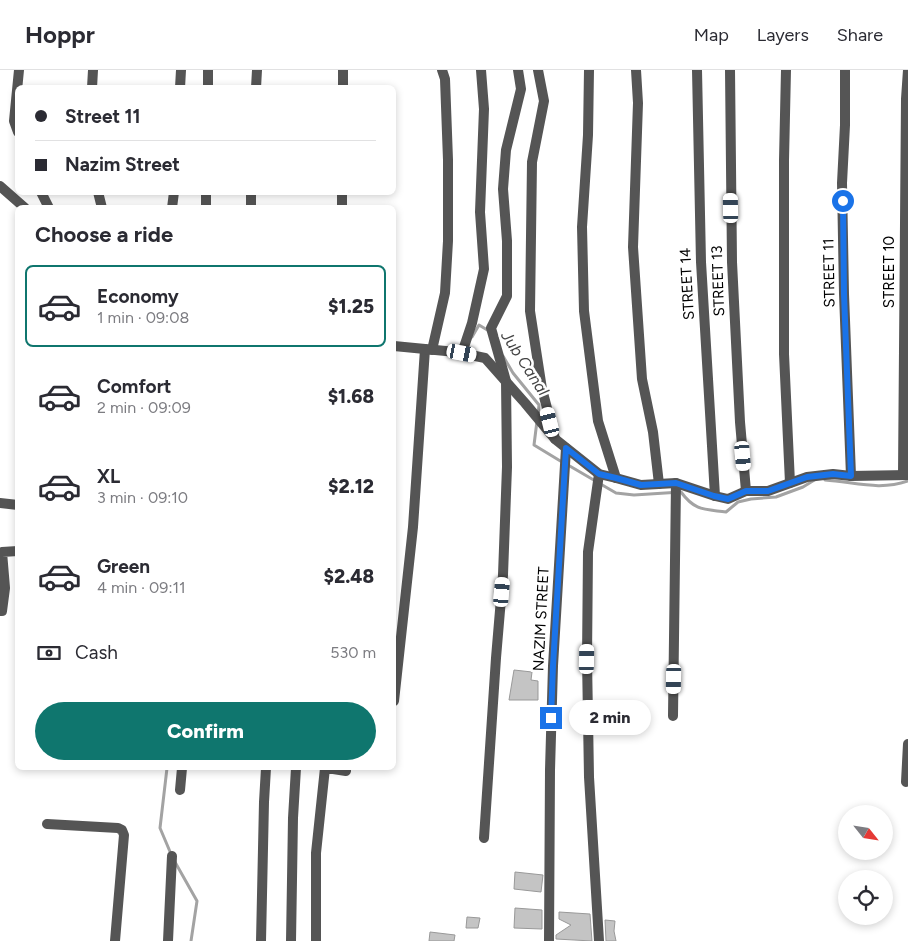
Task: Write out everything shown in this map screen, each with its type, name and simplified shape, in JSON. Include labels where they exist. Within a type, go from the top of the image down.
[{"type":"street","points":[[18,85],[19,70]]},
{"type":"street","points":[[92,85],[93,70]]},
{"type":"street","points":[[180,85],[181,70]]},
{"type":"street","points":[[208,70],[208,85]]},
{"type":"street","points":[[256,85],[257,70]]},
{"type":"street","points":[[342,85],[343,70]]},
{"type":"street","points":[[396,684],[414,527],[429,349],[445,293],[448,241],[448,160],[445,80],[442,70]]},
{"type":"street","points":[[462,353],[472,323],[484,269],[480,212],[484,109],[481,70]]},
{"type":"street","points":[[484,838],[503,575],[507,468],[506,381],[491,328],[507,296],[507,242],[503,189],[506,150],[521,89],[518,70]]},
{"type":"street","points":[[538,70],[544,101],[532,162],[530,311],[542,389],[555,439]]},
{"type":"street","points":[[589,70],[588,135],[582,227],[584,311],[598,421],[616,478]]},
{"type":"street","points":[[636,70],[638,103],[633,247],[642,379],[653,432],[659,484]]},
{"type":"street","name":"STREET 14","points":[[697,70],[700,262],[714,496]]},
{"type":"street","name":"STREET 13","points":[[730,70],[732,262],[740,422],[746,491]]},
{"type":"street","points":[[786,70],[784,354],[790,483]]},
{"type":"street","name":"STREET 11","points":[[845,70],[842,183],[851,476]]},
{"type":"street","name":"STREET 10","points":[[906,475],[905,118],[908,70]]},
{"type":"street","points":[[0,186],[22,205]]},
{"type":"street","points":[[396,346],[462,353],[485,358],[555,439],[566,448],[599,474],[641,485],[676,483],[728,499],[746,491],[768,491],[807,477],[833,474],[851,476],[906,475]]},
{"type":"street","name":"NAZIM STREET","points":[[549,941],[553,666],[566,448]]},
{"type":"street","points":[[599,474],[588,552],[587,659],[589,777],[599,941]]},
{"type":"street","points":[[674,716],[676,483]]},
{"type":"street","points":[[0,504],[15,505]]},
{"type":"street","points":[[0,611],[2,611],[5,588],[2,552],[15,551]]},
{"type":"street","points":[[906,782],[908,744]]},
{"type":"street","points":[[180,790],[182,770]]},
{"type":"street","points":[[261,941],[266,770]]},
{"type":"street","points":[[291,941],[293,818],[296,770]]},
{"type":"street","points":[[316,941],[316,853],[326,770]]},
{"type":"street","points":[[47,824],[118,828],[122,830],[124,835],[115,941]]},
{"type":"street","points":[[168,941],[172,856]]},
{"type":"building","points":[[514,670],[532,672],[531,680],[538,681],[538,700],[509,700]]},
{"type":"building","points":[[515,872],[543,875],[541,892],[514,889]]},
{"type":"building","points":[[515,908],[542,910],[542,929],[514,928]]},
{"type":"building","points":[[559,912],[590,914],[592,941],[556,939],[556,935],[571,925],[559,919]]},
{"type":"building","points":[[467,917],[480,918],[478,928],[466,928]]},
{"type":"building","points":[[605,920],[615,921],[616,941],[606,941]]},
{"type":"building","points":[[430,932],[455,935],[454,941],[429,941]]},
{"type":"waterway","name":"Jub Canal","points":[[472,337],[479,325],[489,331]]},
{"type":"waterway","name":"Jub Canal","points":[[503,356],[513,373],[539,405],[538,415]]},
{"type":"waterway","name":"Jub Canal","points":[[537,421],[534,445],[562,462]]},
{"type":"waterway","name":"Jub Canal","points":[[568,465],[616,493],[634,495],[681,492],[696,506],[726,512],[738,502],[776,497],[803,487],[816,479]]},
{"type":"waterway","name":"Jub Canal","points":[[825,480],[877,486],[908,481]]},
{"type":"waterway","name":"Jub Canal","points":[[167,770],[160,828],[171,854]]},
{"type":"waterway","name":"Jub Canal","points":[[175,862],[197,901],[191,941]]},
{"type":"route","points":[[551,718],[566,448],[599,474],[641,485],[676,483],[728,499],[746,491],[768,491],[807,477],[833,474],[851,476],[844,294],[843,201]]}]
